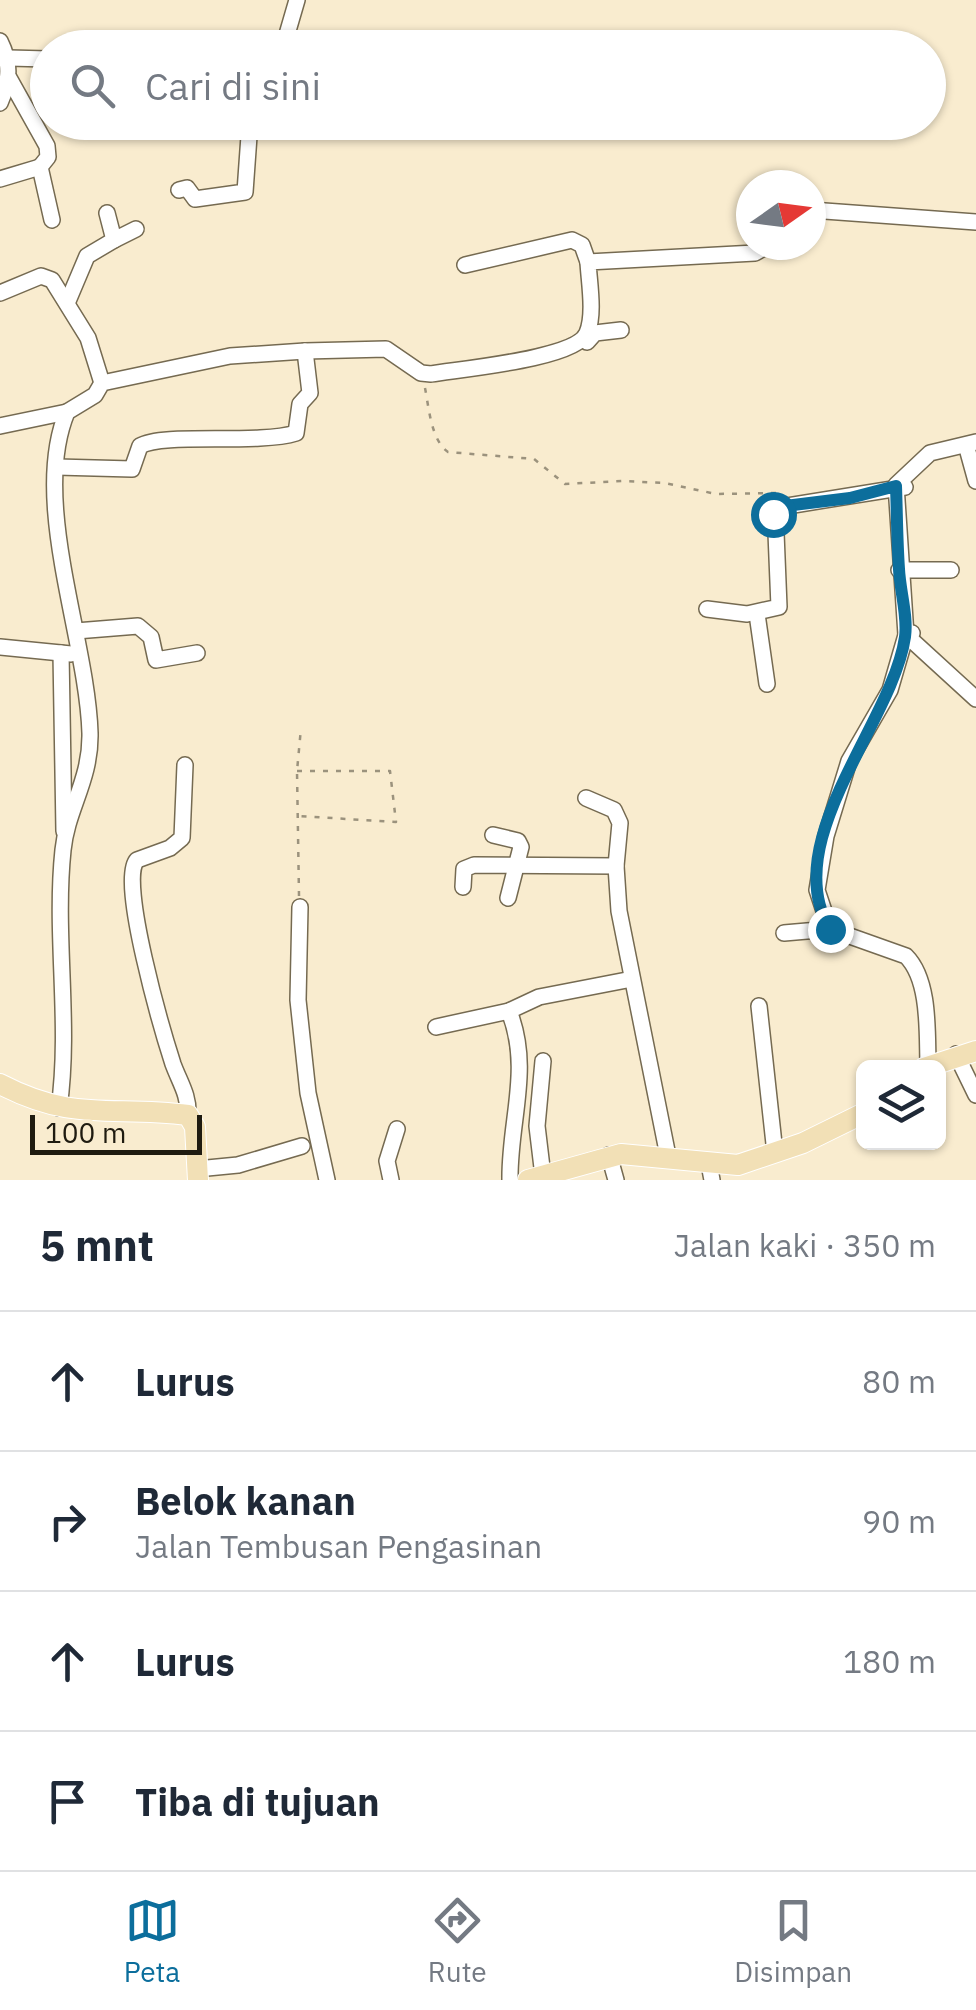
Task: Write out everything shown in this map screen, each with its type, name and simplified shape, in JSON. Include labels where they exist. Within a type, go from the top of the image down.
[{"type":"main road","points":[[0,1084],[39,1104],[59,1108],[188,1116],[195,1127],[197,1174]]},
{"type":"main road","points":[[536,1178],[608,1155],[668,1156],[711,1172],[775,1153],[856,1117]]},
{"type":"street","points":[[288,30],[297,0]]},
{"type":"street","points":[[0,40],[9,58],[0,103]]},
{"type":"street","points":[[9,58],[30,58]]},
{"type":"street","points":[[8,78],[30,117]]},
{"type":"street","points":[[0,179],[40,167],[48,158],[43,140]]},
{"type":"street","points":[[180,190],[187,188],[195,199],[245,192],[249,140]]},
{"type":"street","points":[[40,167],[52,220]]},
{"type":"street","points":[[826,211],[976,222]]},
{"type":"street","points":[[107,213],[114,240]]},
{"type":"street","points":[[68,301],[88,256],[136,229]]},
{"type":"street","points":[[465,265],[572,240],[582,245],[588,262],[589,323],[579,343]]},
{"type":"street","points":[[588,262],[736,255]]},
{"type":"street","points":[[0,293],[43,276],[52,280],[88,338],[102,383],[95,395],[66,412],[0,426]]},
{"type":"street","points":[[102,383],[230,356],[305,351],[386,349],[422,373],[528,358],[592,341],[596,333],[621,330]]},
{"type":"street","points":[[57,467],[132,469],[140,446],[157,440],[264,440],[296,433],[300,404],[310,393],[305,351]]},
{"type":"street","points":[[64,840],[90,755],[80,655],[57,529],[57,467],[66,412]]},
{"type":"street","points":[[707,609],[758,614],[775,611],[780,604],[775,508],[850,498],[901,486],[926,466],[965,449],[976,482]]},
{"type":"street","points":[[830,929],[816,890],[826,836],[850,761],[890,690],[909,634],[902,570],[901,486]]},
{"type":"street","points":[[902,570],[951,570]]},
{"type":"street","points":[[758,614],[767,684]]},
{"type":"street","points":[[76,631],[138,626],[152,637],[156,660],[197,653]]},
{"type":"street","points":[[909,634],[976,688]]},
{"type":"street","points":[[909,634],[976,698]]},
{"type":"street","points":[[0,648],[80,655]]},
{"type":"street","points":[[59,1108],[64,840],[61,653]]},
{"type":"street","points":[[185,765],[182,838],[170,848],[138,860],[132,873],[137,931],[174,1066],[187,1094],[188,1116]]},
{"type":"street","points":[[586,798],[606,806],[618,817],[616,866],[632,979],[668,1156]]},
{"type":"street","points":[[493,835],[518,841],[518,863],[508,898]]},
{"type":"street","points":[[464,888],[467,867],[518,863],[616,866]]},
{"type":"street","points":[[300,907],[298,1000],[308,1093],[327,1180]]},
{"type":"street","points":[[784,933],[830,929],[906,956],[920,980],[926,1060]]},
{"type":"street","points":[[436,1026],[508,1011],[538,997],[632,979]]},
{"type":"street","points":[[759,1006],[775,1153]]},
{"type":"street","points":[[508,1011],[522,1061],[517,1115],[510,1135],[510,1180]]},
{"type":"street","points":[[966,1052],[976,1095]]},
{"type":"street","points":[[536,1178],[536,1126],[543,1061]]},
{"type":"street","points":[[392,1180],[387,1161],[397,1129]]},
{"type":"street","points":[[197,1174],[302,1146]]},
{"type":"street","points":[[608,1155],[616,1180]]},
{"type":"path","points":[[422,373],[432,422],[441,447],[448,452],[534,459],[565,484],[636,482],[716,494],[768,490],[784,495]]},
{"type":"path","points":[[300,907],[297,771],[301,728]]},
{"type":"path","points":[[297,771],[390,771],[396,822],[298,816]]},
{"type":"route","points":[[773,514],[777,507],[850,498],[896,486],[906,635],[890,690],[850,761],[826,836],[816,890],[818,905],[830,929]]}]
